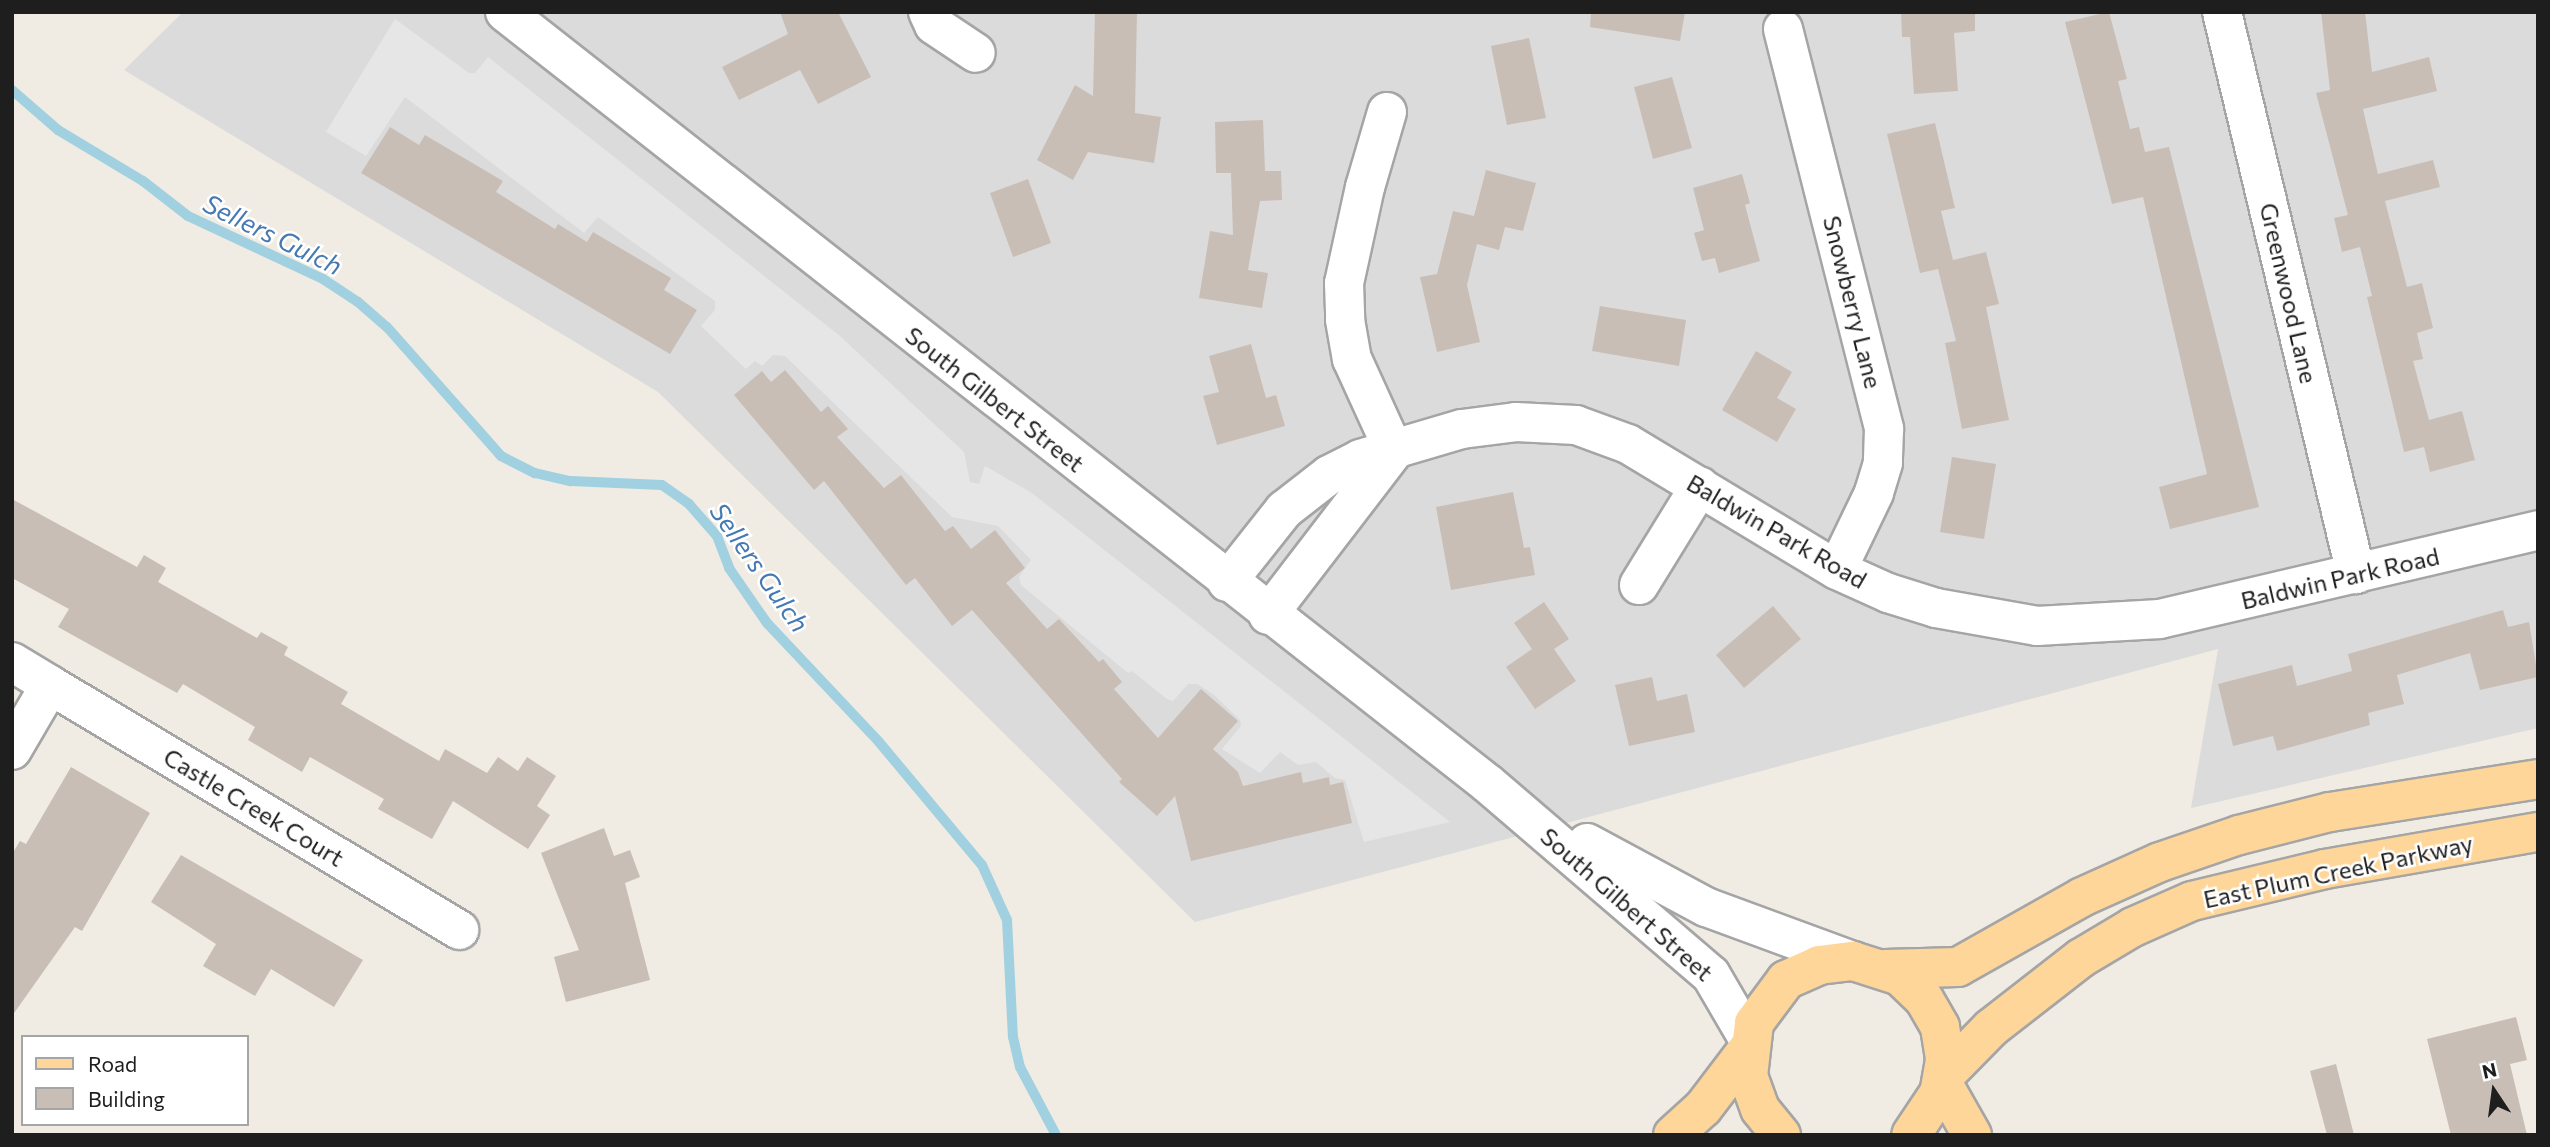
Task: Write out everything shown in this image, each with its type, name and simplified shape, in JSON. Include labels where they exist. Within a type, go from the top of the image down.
[{"type":"main road","name":"East Plum Creek Parkway","points":[[1748,1044],[1762,1007],[1786,980],[1819,965],[1958,967],[2082,897],[2160,862],[2239,835],[2330,812],[2538,779]]},
{"type":"main road","points":[[2325,869],[2356,838],[2538,804]]},
{"type":"main road","name":"East Plum Creek Parkway","points":[[1943,1079],[1991,1028],[2042,987],[2133,927],[2192,901],[2325,869],[2538,832]]},
{"type":"main road","points":[[1869,965],[1913,986],[1933,1012],[1944,1043],[1943,1079],[1933,1108],[1910,1135]]},
{"type":"main road","points":[[1673,1135],[1703,1108],[1748,1044]]},
{"type":"main road","points":[[1748,1044],[1752,1093],[1781,1135]]},
{"type":"main road","points":[[1943,1079],[1972,1135]]},
{"type":"street","name":"South Gilbert Street","points":[[505,12],[1268,615],[1487,783],[1711,975],[1748,1044]]},
{"type":"street","points":[[928,12],[934,25],[976,52]]},
{"type":"street","name":"Greenwood Lane","points":[[2222,12],[2356,574]]},
{"type":"street","name":"Snowberry Lane","points":[[1783,29],[1884,429],[1883,463],[1874,493],[1837,570]]},
{"type":"street","points":[[1268,615],[1394,451],[1352,359],[1345,320],[1347,270],[1364,187],[1387,113]]},
{"type":"street","name":"Baldwin Park Road","points":[[1227,582],[1284,510],[1305,491],[1360,459],[1462,429],[1516,422],[1576,425],[1628,444],[1837,570],[1936,608],[2038,626],[2161,619],[2538,530]]},
{"type":"street","points":[[1639,585],[1700,486]]},
{"type":"street","name":"Castle Creek Court","points":[[12,662],[458,930]]},
{"type":"street","points":[[12,750],[50,685]]},
{"type":"street","name":"South Gilbert Street","points":[[1487,783],[1682,896],[1869,965]]},
{"type":"shaded area","points":[[183,12],[2538,12],[2538,728],[2191,808],[2218,649],[1195,922],[658,392],[124,70]]},
{"type":"shaded area","points":[[395,19],[469,73],[475,73],[488,57],[840,336],[964,452],[970,482],[979,484],[985,466],[1032,493],[1450,822],[1364,842],[1345,780],[1335,778],[1316,762],[1298,765],[1280,752],[1260,773],[1222,749],[1241,726],[1240,720],[1213,694],[1197,684],[1188,684],[1173,701],[1132,671],[1128,673],[1021,585],[1019,577],[1031,560],[998,526],[952,517],[785,356],[773,355],[762,366],[755,361],[746,369],[701,326],[715,310],[715,301],[598,217],[584,233],[405,97],[366,156],[326,132]]},
{"type":"building","points":[[780,12],[838,12],[871,77],[818,104],[800,70],[739,100],[722,67],[788,34]]},
{"type":"building","points":[[1095,12],[1137,12],[1135,113],[1161,117],[1154,163],[1088,152],[1073,180],[1037,160],[1075,85],[1093,96]]},
{"type":"building","points":[[1591,12],[1685,12],[1680,41],[1590,27]]},
{"type":"building","points":[[1901,12],[1975,12],[1975,31],[1954,33],[1958,91],[1914,94],[1910,37],[1902,37]]},
{"type":"building","points":[[2109,12],[2127,79],[2118,81],[2130,129],[2139,127],[2145,152],[2169,147],[2259,507],[2170,529],[2159,487],[2207,474],[2143,197],[2112,204],[2065,22]]},
{"type":"building","points":[[2321,12],[2365,12],[2372,72],[2429,57],[2437,91],[2363,109],[2378,174],[2433,160],[2440,187],[2385,201],[2407,287],[2422,283],[2433,328],[2417,333],[2423,359],[2413,361],[2429,420],[2462,411],[2475,460],[2430,472],[2424,447],[2404,452],[2367,297],[2372,296],[2360,247],[2342,252],[2334,218],[2348,215],[2316,93],[2330,90]]},
{"type":"building","points":[[1529,38],[1546,118],[1507,125],[1491,46]]},
{"type":"building","points":[[1672,77],[1692,148],[1653,159],[1634,87]]},
{"type":"building","points":[[1263,120],[1265,171],[1281,171],[1282,200],[1260,201],[1248,270],[1268,273],[1262,308],[1199,298],[1210,231],[1233,235],[1231,173],[1216,173],[1215,122]]},
{"type":"building","points":[[1935,123],[1955,208],[1941,211],[1953,260],[1986,252],[1999,304],[1986,307],[2009,420],[1962,429],[1945,343],[1956,341],[1938,269],[1920,273],[1887,134]]},
{"type":"building","points":[[390,127],[419,145],[425,135],[503,181],[496,192],[555,229],[558,224],[587,242],[593,232],[671,278],[664,290],[697,310],[670,354],[361,173]]},
{"type":"building","points":[[1486,170],[1536,183],[1523,231],[1505,227],[1499,250],[1477,244],[1467,285],[1480,342],[1437,352],[1420,277],[1437,274],[1453,211],[1474,216]]},
{"type":"building","points":[[1742,174],[1750,203],[1745,205],[1760,261],[1719,273],[1715,258],[1702,261],[1694,233],[1704,230],[1693,188]]},
{"type":"building","points":[[1028,179],[1051,243],[1013,257],[990,193]]},
{"type":"building","points":[[1600,306],[1686,320],[1679,366],[1592,351]]},
{"type":"building","points":[[1251,344],[1266,398],[1276,395],[1285,426],[1217,445],[1203,396],[1219,392],[1209,356]]},
{"type":"building","points":[[1756,351],[1792,372],[1777,398],[1796,409],[1777,442],[1722,410]]},
{"type":"building","points":[[785,370],[821,412],[828,406],[848,429],[837,437],[884,488],[901,475],[945,531],[953,526],[971,549],[995,530],[1025,568],[1006,583],[1047,629],[1059,619],[1099,662],[1103,659],[1122,682],[1114,689],[1158,738],[1201,689],[1238,721],[1213,749],[1238,772],[1243,786],[1301,772],[1303,783],[1329,777],[1330,785],[1343,782],[1352,823],[1191,861],[1175,796],[1157,816],[1119,782],[1122,779],[972,610],[952,626],[915,578],[906,585],[824,481],[814,490],[734,395],[762,371],[771,382]]},
{"type":"building","points":[[1952,457],[1996,464],[1984,539],[1940,532]]},
{"type":"building","points":[[1513,492],[1524,548],[1530,547],[1535,575],[1451,590],[1436,507]]},
{"type":"building","points":[[12,499],[137,567],[144,555],[166,568],[158,582],[257,638],[261,632],[288,647],[284,655],[348,692],[341,704],[439,761],[445,749],[487,773],[498,757],[518,771],[527,757],[556,776],[537,806],[550,815],[528,849],[453,801],[432,839],[378,809],[384,799],[310,757],[302,772],[248,740],[255,727],[183,684],[177,693],[58,627],[69,609],[12,578]]},
{"type":"building","points":[[1544,602],[1569,639],[1554,649],[1576,681],[1535,709],[1506,667],[1532,649],[1514,623]]},
{"type":"building","points":[[1773,606],[1801,639],[1744,688],[1716,655]]},
{"type":"building","points":[[2503,610],[2508,627],[2529,622],[2538,677],[2480,690],[2470,653],[2397,675],[2404,704],[2368,713],[2370,725],[2277,751],[2273,736],[2233,746],[2218,684],[2292,665],[2297,686],[2352,671],[2348,654]]},
{"type":"building","points":[[1652,677],[1657,701],[1687,694],[1695,732],[1629,746],[1615,685]]},
{"type":"building","points":[[71,767],[150,813],[82,931],[75,927],[12,1016],[12,854],[20,841],[26,844]]},
{"type":"building","points":[[604,828],[614,856],[630,850],[640,877],[625,883],[650,980],[566,1002],[554,957],[579,950],[541,853]]},
{"type":"building","points":[[181,855],[363,960],[334,1007],[271,969],[255,996],[203,966],[216,944],[151,902]]},
{"type":"building","points":[[2516,1017],[2527,1060],[2510,1064],[2527,1135],[2451,1135],[2427,1039]]},
{"type":"building","points":[[2336,1064],[2354,1135],[2327,1135],[2310,1071]]},
{"type":"waterway","name":"Sellers Gulch","points":[[12,90],[58,130],[143,181],[188,216],[323,279],[358,302],[387,327],[501,456],[535,473],[571,481],[662,485],[689,504],[717,536],[729,568],[767,623],[879,742],[982,865],[1007,920],[1013,1037],[1020,1067],[1056,1135]]}]
